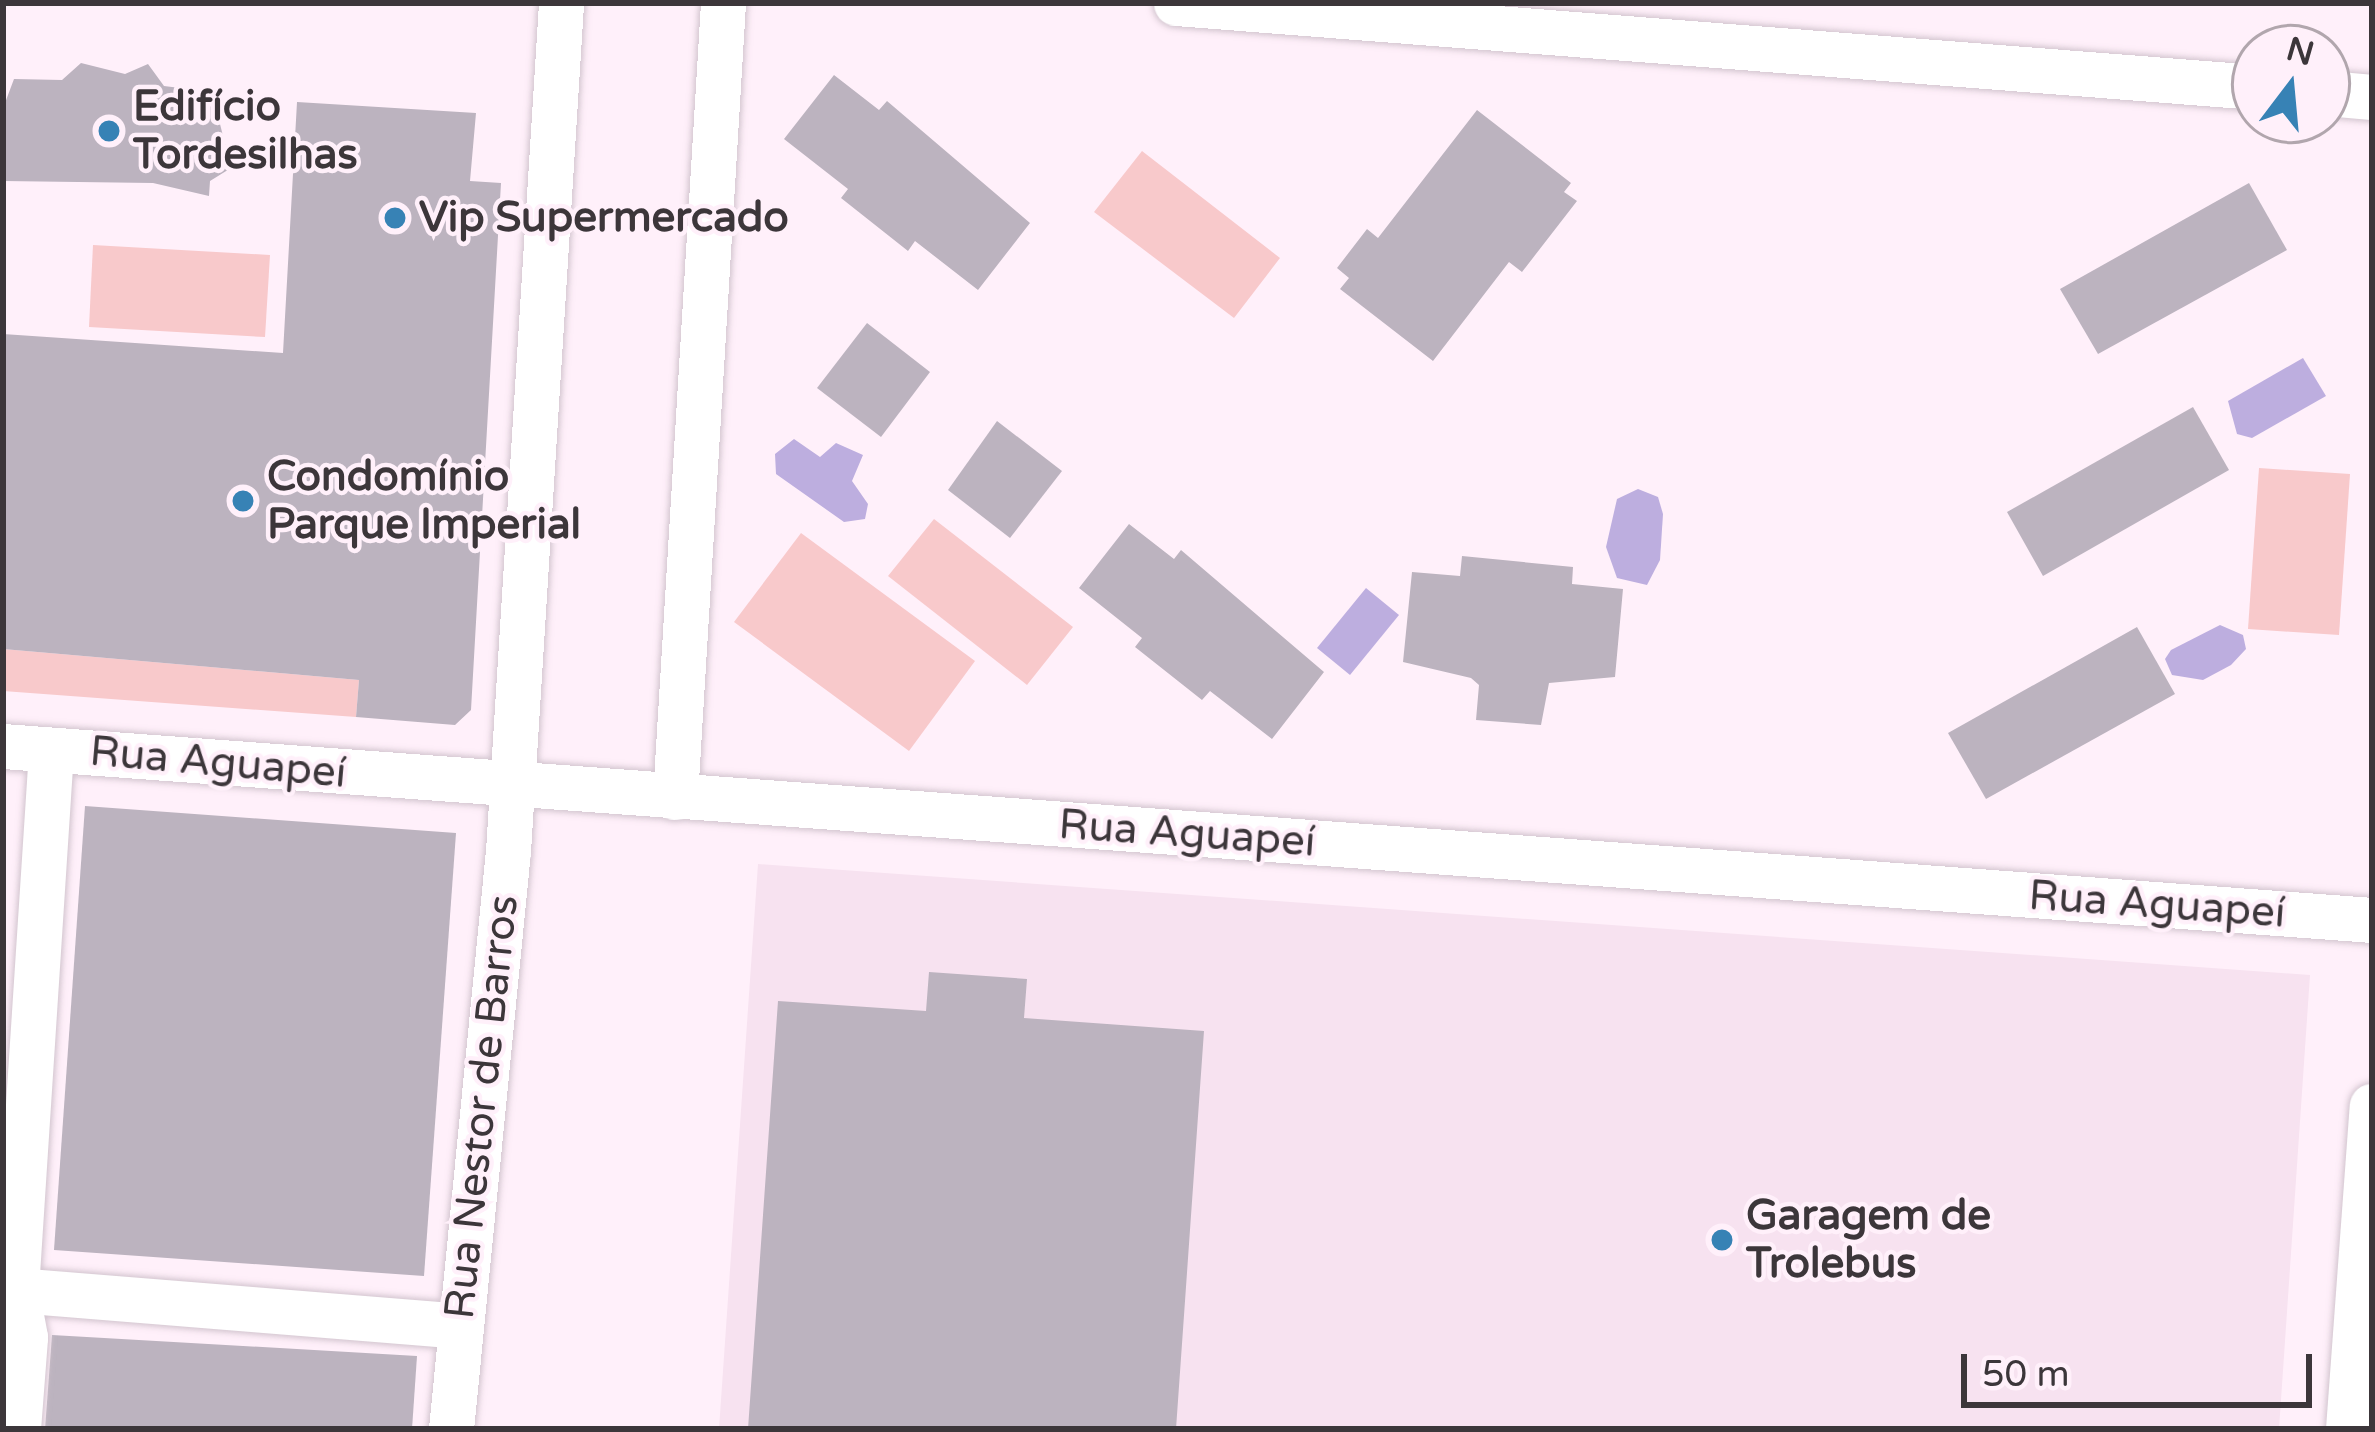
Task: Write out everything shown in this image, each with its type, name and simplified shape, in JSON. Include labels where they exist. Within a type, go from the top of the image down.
[{"type":"street","name":"Rua Nestor de Barros","points":[[451,1429],[511,785],[561,3]]},
{"type":"street","points":[[675,797],[723,3]]},
{"type":"street","points":[[1176,3],[2231,85]]},
{"type":"street","name":"Rua Aguapeí","points":[[3,746],[2372,920]]},
{"type":"street","points":[[18,1429],[25,1337],[9,1289],[51,750]]},
{"type":"street","points":[[2348,1429],[2372,1106]]},
{"type":"street","points":[[9,1289],[459,1326]]},
{"type":"shaded area","points":[[1142,151],[1280,258],[1234,318],[1094,212]]},
{"type":"shaded area","points":[[93,245],[270,255],[265,337],[89,327]]},
{"type":"shaded area","points":[[2303,358],[2326,396],[2252,438],[2237,434],[2228,401]]},
{"type":"shaded area","points":[[794,439],[820,457],[836,443],[863,455],[852,481],[868,504],[865,519],[844,522],[776,474],[775,454]]},
{"type":"shaded area","points":[[2259,468],[2350,474],[2339,635],[2248,629]]},
{"type":"shaded area","points":[[1638,489],[1658,497],[1663,514],[1660,560],[1647,585],[1617,578],[1606,547],[1617,499]]},
{"type":"shaded area","points":[[934,519],[1073,627],[1027,685],[888,576]]},
{"type":"shaded area","points":[[801,533],[975,661],[909,751],[734,622]]},
{"type":"shaded area","points":[[1366,588],[1399,615],[1350,675],[1317,648]]},
{"type":"shaded area","points":[[2220,625],[2243,635],[2246,649],[2231,665],[2203,680],[2172,675],[2165,659],[2171,650]]},
{"type":"shaded area","points":[[3,649],[359,680],[356,717],[3,691]]},
{"type":"shaded area","points":[[758,864],[2310,975],[2279,1429],[719,1429]]},
{"type":"building","name":"Edifício Tordesilhas","points":[[81,63],[125,74],[148,64],[164,86],[212,92],[231,168],[210,181],[209,196],[153,183],[3,181],[5,103],[14,79],[62,80]]},
{"type":"building","points":[[834,75],[879,110],[887,101],[1030,223],[978,290],[915,241],[908,251],[841,198],[848,189],[784,139]]},
{"type":"building","name":"Condomínio Parque Imperial","points":[[297,102],[476,113],[470,181],[501,183],[471,710],[455,725],[356,717],[359,680],[3,649],[3,334],[283,353]]},
{"type":"building","points":[[1477,110],[1571,183],[1564,192],[1577,201],[1522,272],[1509,262],[1433,361],[1340,289],[1349,278],[1337,268],[1367,229],[1378,238]]},
{"type":"building","points":[[2249,183],[2287,250],[2098,354],[2060,289]]},
{"type":"building","points":[[867,323],[930,372],[881,437],[817,388]]},
{"type":"building","points":[[2193,407],[2229,470],[2043,576],[2007,512]]},
{"type":"building","points":[[997,421],[1062,471],[1010,538],[948,490]]},
{"type":"building","points":[[1129,524],[1174,559],[1181,550],[1324,672],[1272,739],[1210,691],[1202,700],[1135,647],[1142,638],[1079,588]]},
{"type":"building","points":[[1462,556],[1573,567],[1572,584],[1623,589],[1615,677],[1549,683],[1541,725],[1476,720],[1479,685],[1471,678],[1403,662],[1412,572],[1460,576]]},
{"type":"building","points":[[2137,627],[2175,694],[1986,799],[1948,733]]},
{"type":"building","points":[[85,806],[456,833],[424,1276],[54,1250]]},
{"type":"building","points":[[929,972],[1027,979],[1024,1018],[1204,1031],[1176,1429],[748,1429],[778,1001],[926,1011]]},
{"type":"building","points":[[52,1335],[417,1356],[412,1429],[45,1429]]},
{"type":"place","name":"Edifício Tordesilhas","points":[[109,131]]},
{"type":"place","name":"Vip Supermercado","points":[[395,218]]},
{"type":"place","name":"Condomínio Parque Imperial","points":[[243,501]]},
{"type":"place","name":"Garagem de Trolebus","points":[[1722,1240]]}]
